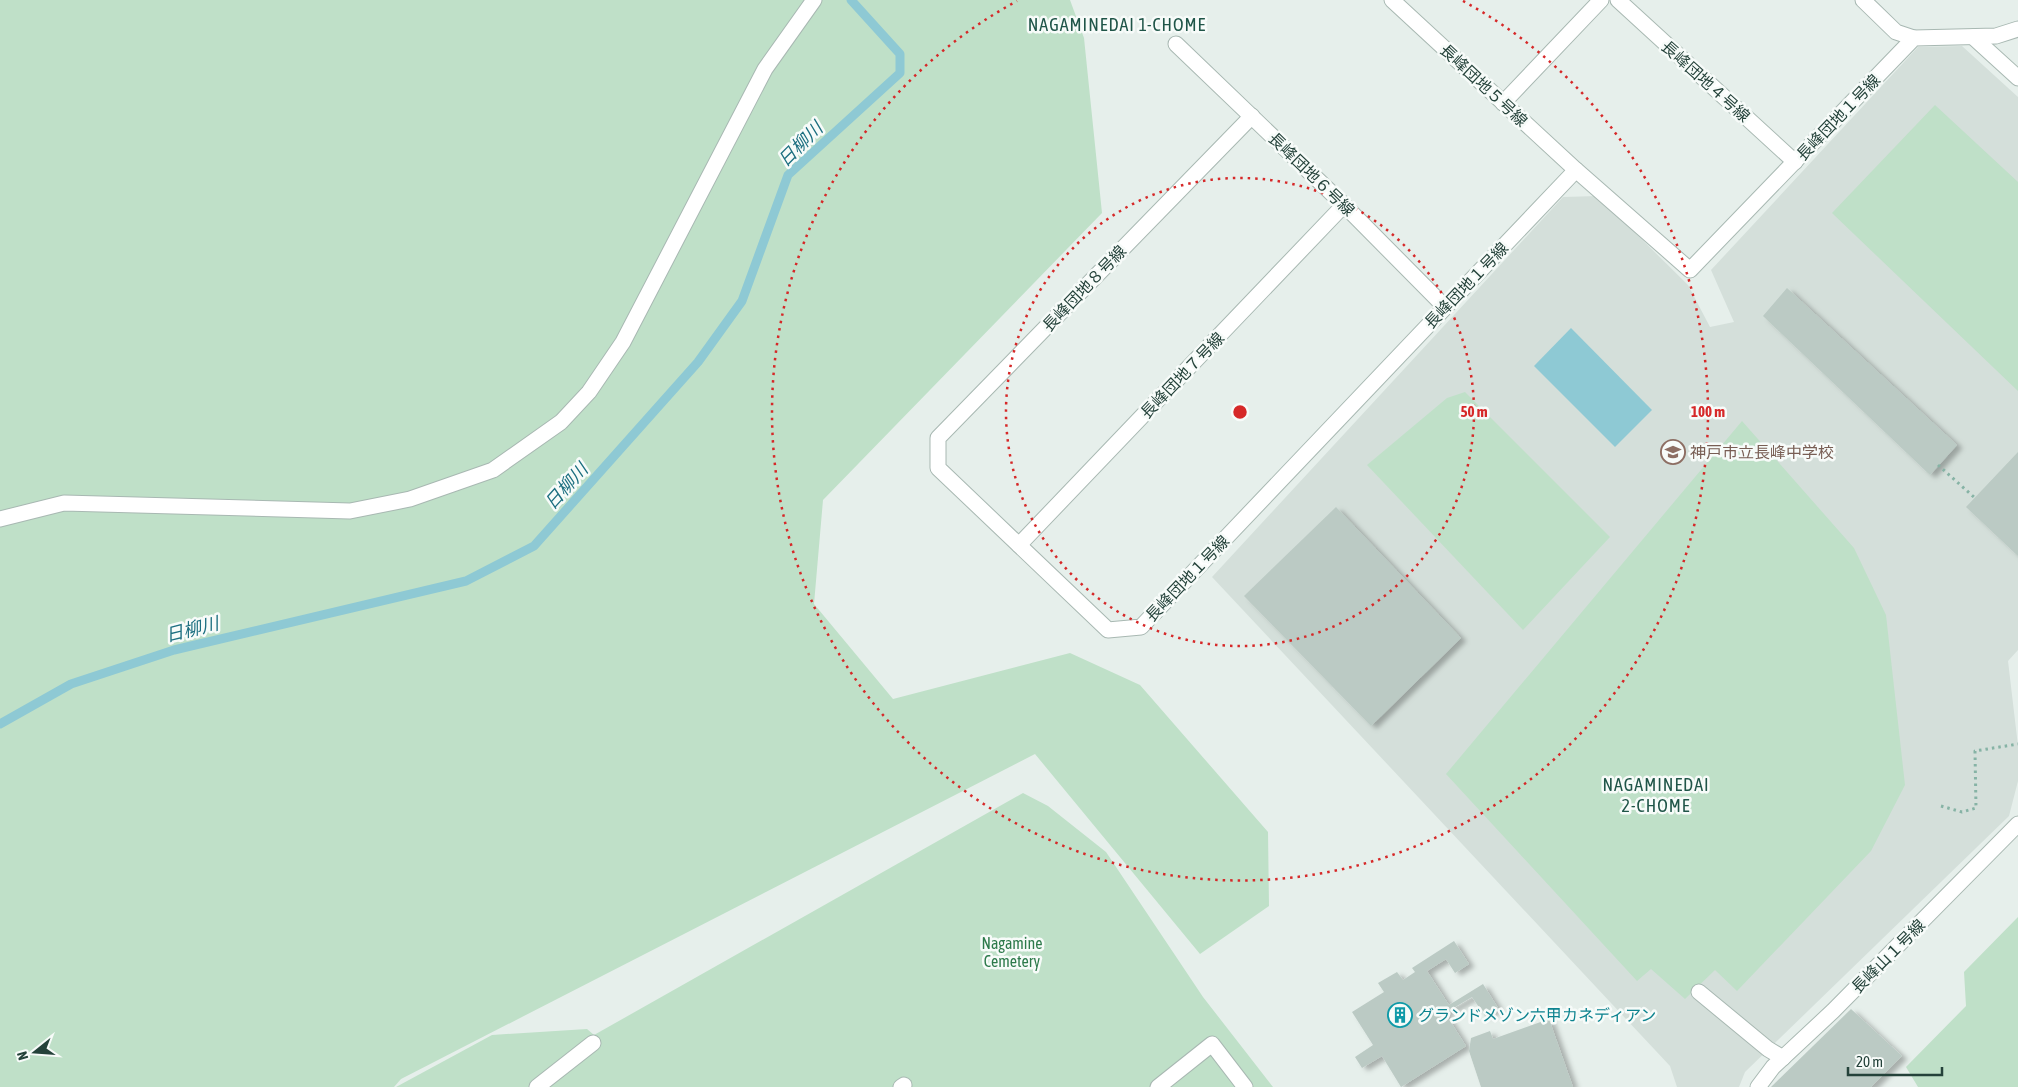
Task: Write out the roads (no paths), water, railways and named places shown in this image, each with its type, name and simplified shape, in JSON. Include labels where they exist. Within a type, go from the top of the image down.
[{"type":"street","points":[[0,519],[64,503],[350,511],[410,499],[493,470],[561,422],[589,392],[623,342],[765,69],[814,0]]},
{"type":"street","name":"長峰団地５号線","points":[[1392,0],[1576,170]]},
{"type":"street","points":[[1503,103],[1601,0]]},
{"type":"street","name":"長峰団地４号線","points":[[1618,0],[1795,162]]},
{"type":"street","points":[[1863,0],[1896,32],[1914,38],[1996,36],[2018,29]]},
{"type":"street","points":[[1973,37],[2018,78]]},
{"type":"street","name":"長峰団地１号線","points":[[938,468],[1108,630],[1141,627],[1576,170],[1690,270],[1914,38]]},
{"type":"street","name":"長峰団地６号線","points":[[1176,44],[1344,205],[1445,307]]},
{"type":"street","name":"長峰団地８号線","points":[[938,468],[938,438],[1252,116]]},
{"type":"street","name":"長峰団地７号線","points":[[1020,545],[1344,205]]},
{"type":"street","name":"長峰山１号線","points":[[1758,1087],[1783,1058],[1833,1011],[2018,824]]},
{"type":"street","points":[[1699,992],[1768,1049],[1783,1058]]},
{"type":"street","points":[[537,1087],[593,1043]]},
{"type":"street","points":[[1158,1087],[1212,1044],[1245,1087]]},
{"type":"water","points":[[1571,328],[1652,410],[1615,447],[1534,366]]},
{"type":"waterway","name":"日柳川","points":[[0,724],[71,684],[174,650],[466,581],[534,546],[698,362],[742,301],[788,175],[900,73],[900,54],[851,0]]},
{"type":"place","name":"神戸市立長峰中学校","points":[[1673,452]]},
{"type":"place","name":"グランドメゾン六甲カネディアン","points":[[1400,1015]]},
{"type":"district","name":"NAGAMINEDAI 1-CHOME","points":[[1117,24]]},
{"type":"district","name":"NAGAMINEDAI 2-CHOME","points":[[1656,794]]},
{"type":"park label","name":"Nagamine Cemetery","points":[[1012,952]]}]
